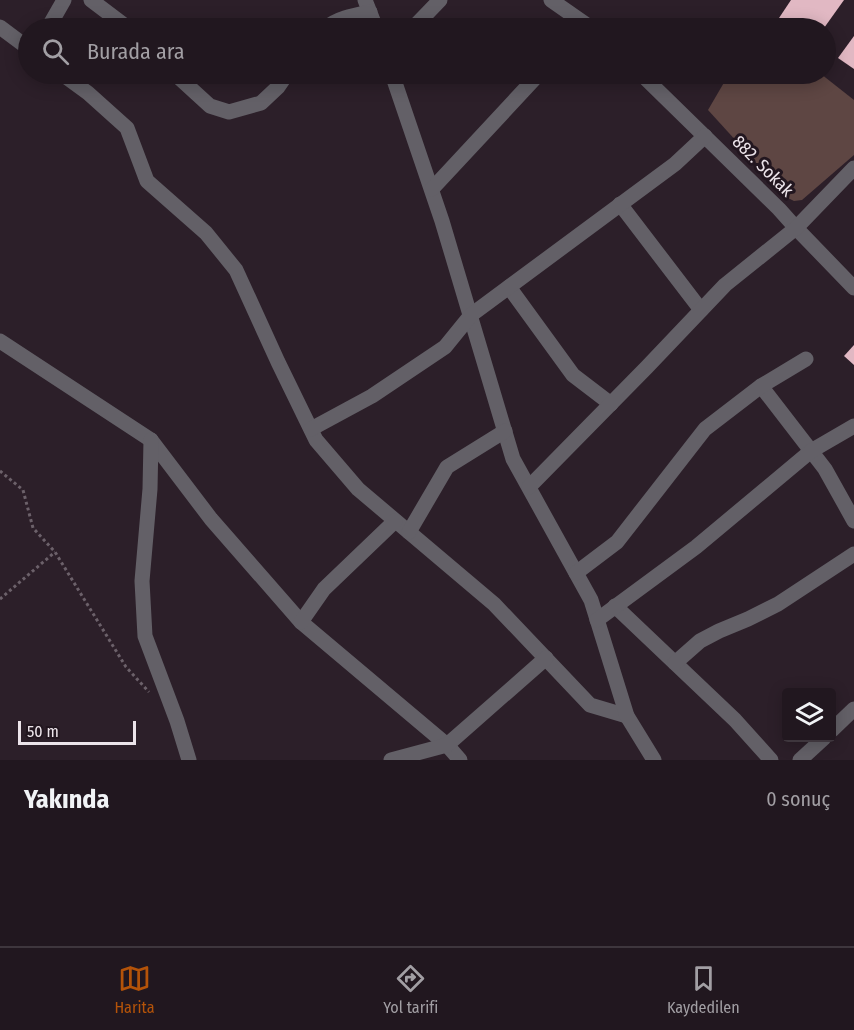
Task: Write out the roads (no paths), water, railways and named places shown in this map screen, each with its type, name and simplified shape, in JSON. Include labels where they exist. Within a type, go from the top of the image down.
[{"type":"street","points":[[54,18],[64,0]]},
{"type":"street","points":[[91,0],[115,18]]},
{"type":"street","points":[[423,18],[440,0]]},
{"type":"street","points":[[551,0],[574,18]]},
{"type":"street","points":[[346,18],[367,6]]},
{"type":"street","points":[[0,27],[18,40]]},
{"type":"street","points":[[76,84],[126,128],[147,181],[206,233],[236,270],[316,440],[358,489],[494,604],[590,705],[627,716]]},
{"type":"street","points":[[186,84],[210,106],[229,112],[261,103],[280,84]]},
{"type":"street","points":[[395,84],[432,189],[513,459],[591,600],[627,716],[654,760]]},
{"type":"street","points":[[432,189],[530,84]]},
{"type":"street","name":"882. Sokak","points":[[651,84],[779,209],[854,288]]},
{"type":"street","points":[[311,429],[372,396],[446,347],[471,315],[675,164],[705,136]]},
{"type":"street","points":[[529,487],[725,285],[796,228],[854,168]]},
{"type":"street","points":[[620,204],[701,310]]},
{"type":"street","points":[[509,287],[573,375],[610,404]]},
{"type":"street","points":[[0,341],[151,440],[211,519],[300,622],[447,745],[460,760]]},
{"type":"street","points":[[576,573],[617,542],[705,429],[761,386],[806,359]]},
{"type":"street","points":[[761,386],[825,469],[854,521]]},
{"type":"street","points":[[597,620],[696,547],[811,451],[854,426]]},
{"type":"street","points":[[408,532],[447,467],[505,431]]},
{"type":"street","points":[[151,440],[150,489],[142,581],[145,636],[189,760]]},
{"type":"street","points":[[300,622],[324,590],[395,521]]},
{"type":"street","points":[[675,663],[700,641],[778,604],[854,554]]},
{"type":"street","points":[[615,606],[735,720],[771,760]]},
{"type":"street","points":[[391,760],[447,745],[546,658]]},
{"type":"street","points":[[836,725],[854,709]]},
{"type":"street","points":[[800,760],[820,742]]}]
